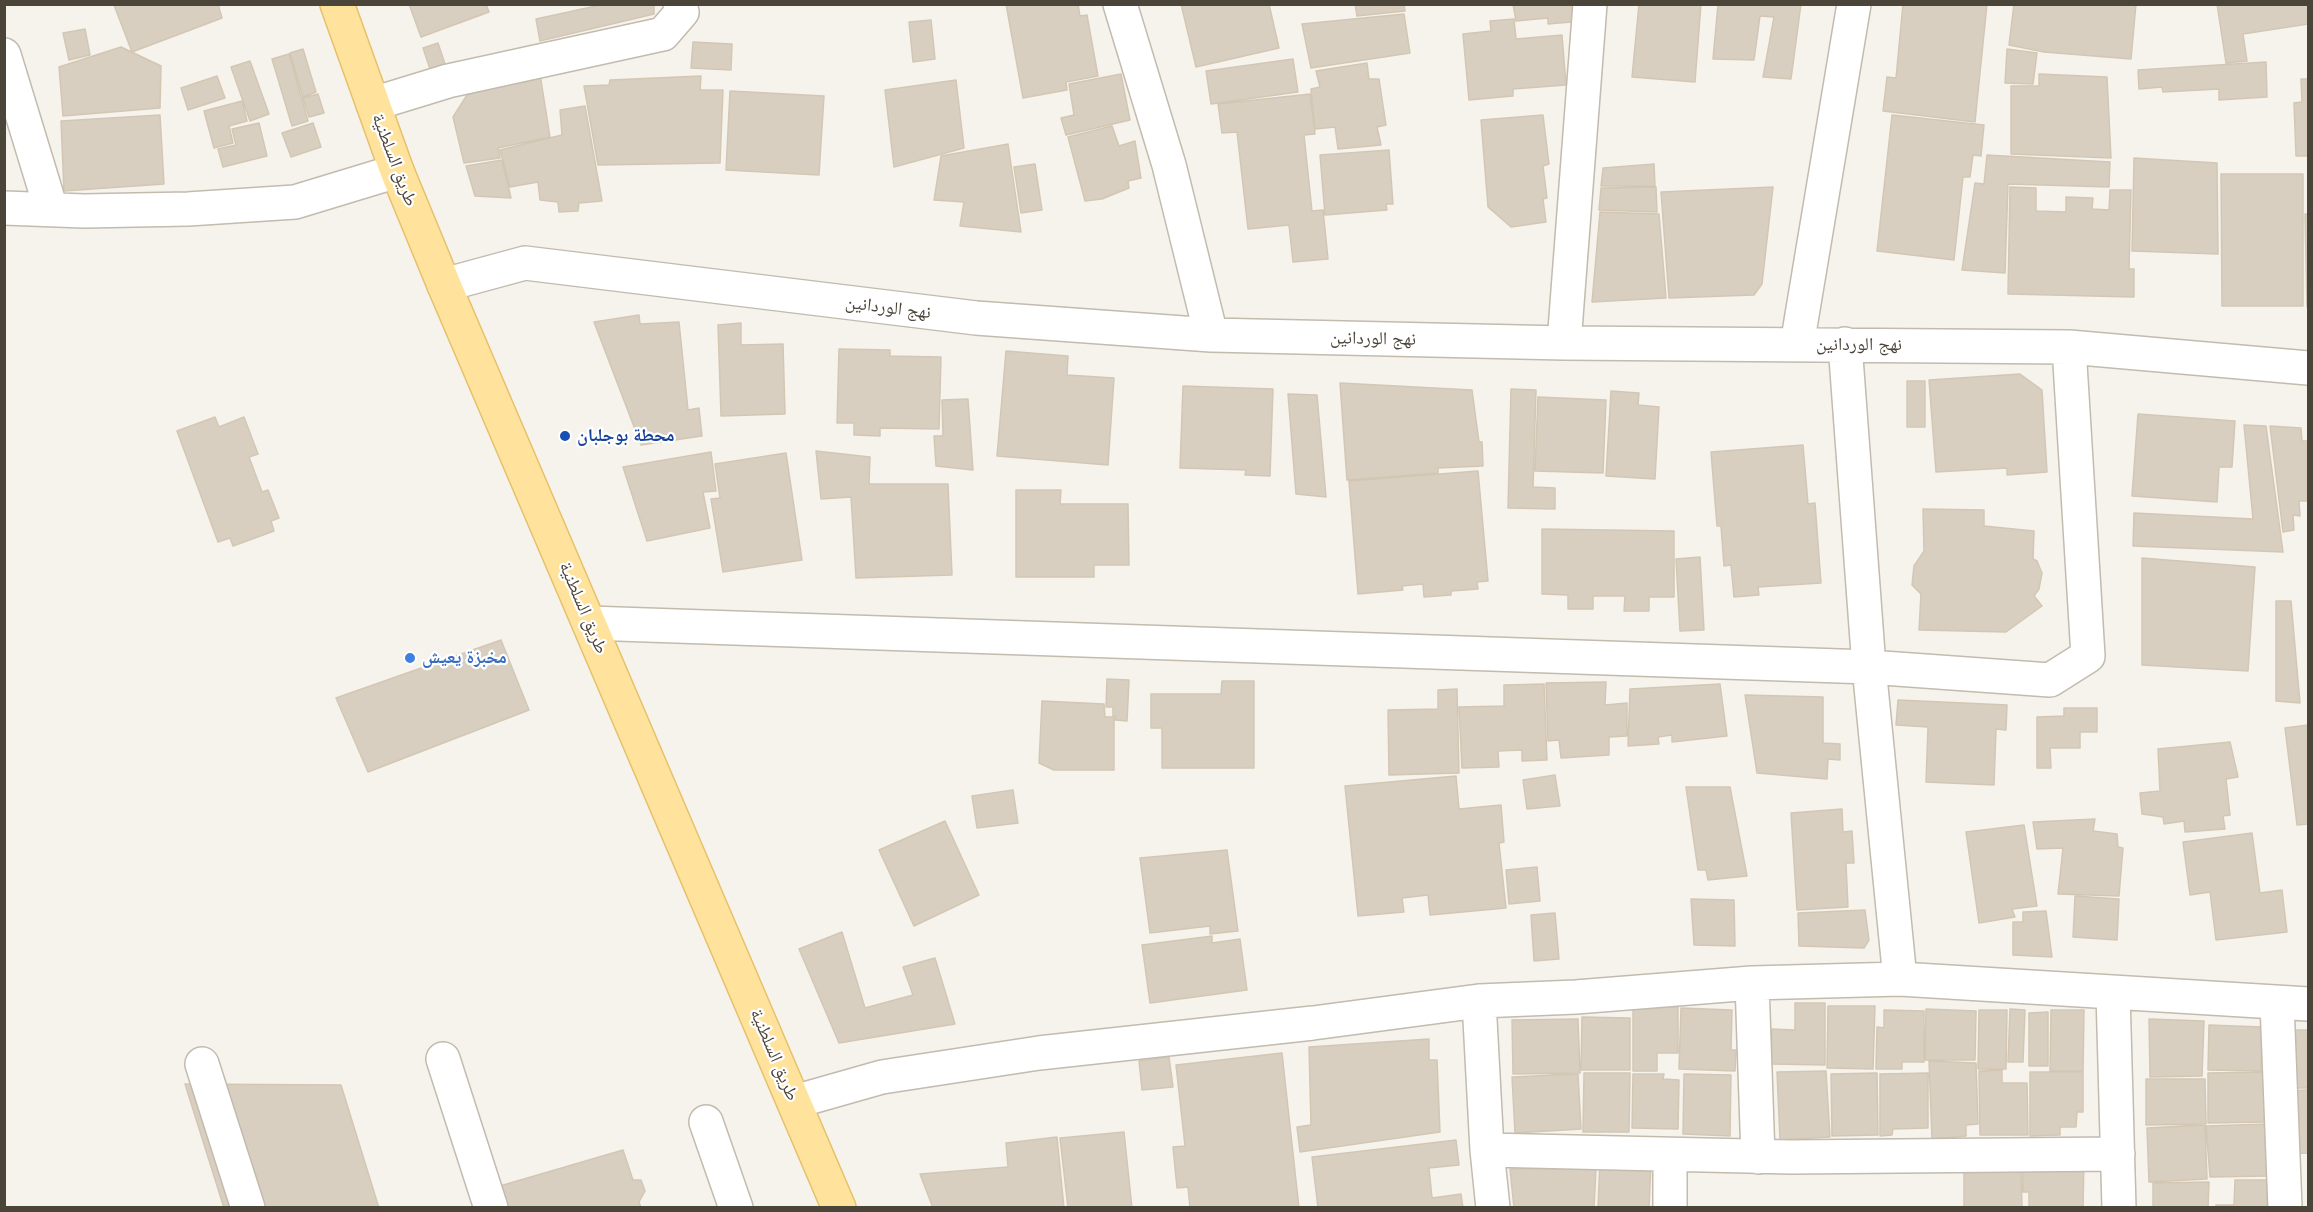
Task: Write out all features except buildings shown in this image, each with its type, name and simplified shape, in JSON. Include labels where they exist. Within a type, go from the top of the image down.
[{"type":"main road","name":"طريق السلطنية","points":[[337,4],[397,171],[444,285],[838,1208]]},
{"type":"street","points":[[373,104],[448,81],[663,34],[682,12],[680,4]]},
{"type":"street","points":[[1120,4],[1169,165],[1211,335]]},
{"type":"street","points":[[1564,343],[1590,4]]},
{"type":"street","points":[[1797,345],[1854,4]]},
{"type":"street","points":[[4,56],[51,209]]},
{"type":"street","points":[[4,208],[188,209],[295,202],[397,171]]},
{"type":"street","name":"نهج الوردانين","points":[[444,285],[525,263],[976,318],[1211,335],[1564,343],[2069,347],[2308,368]]},
{"type":"street","points":[[1845,344],[1869,667],[1900,979]]},
{"type":"street","points":[[589,622],[1869,667],[2050,680],[2088,656],[2069,347]]},
{"type":"street","points":[[794,1102],[882,1077],[1039,1053],[1313,1023],[1479,1001],[1576,997],[1752,983],[1900,979],[2293,1003],[2292,1193]]},
{"type":"street","points":[[1752,983],[1758,1157]]},
{"type":"street","points":[[2112,993],[2119,1208]]},
{"type":"street","points":[[1479,1001],[1487,1150],[1493,1208]]},
{"type":"street","points":[[443,1059],[491,1208]]},
{"type":"street","points":[[202,1064],[248,1208]]},
{"type":"street","points":[[706,1122],[736,1208]]},
{"type":"street","points":[[1487,1150],[1758,1157],[2118,1154]]},
{"type":"street","points":[[1670,1155],[1670,1208]]},
{"type":"place","name":"محطة بوجلبان","points":[[565,436]]},
{"type":"place","name":"مخبزة يعيش","points":[[410,658]]}]
